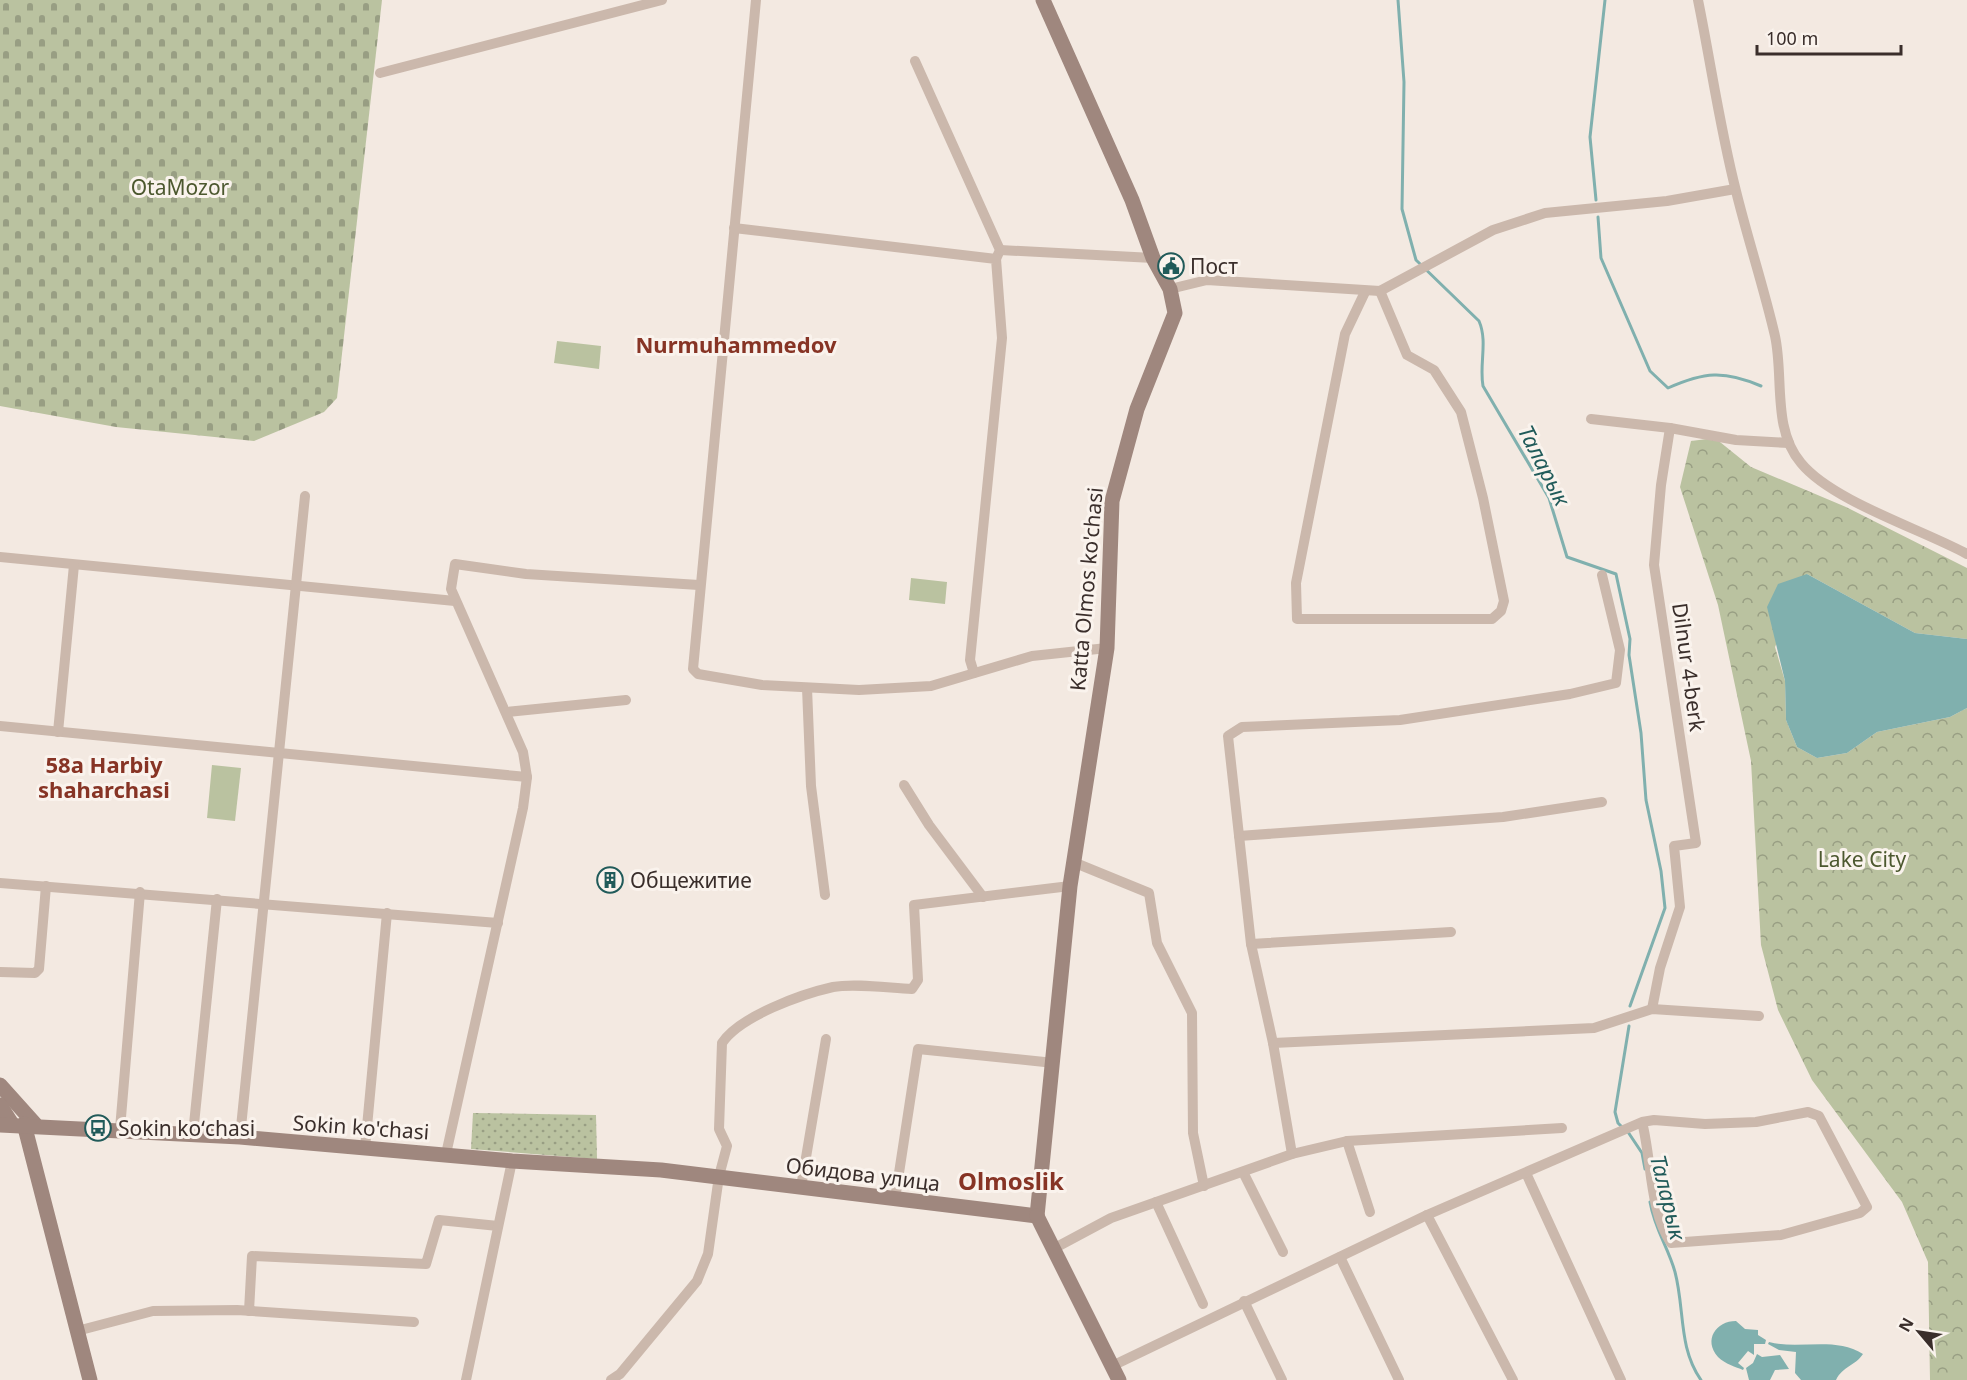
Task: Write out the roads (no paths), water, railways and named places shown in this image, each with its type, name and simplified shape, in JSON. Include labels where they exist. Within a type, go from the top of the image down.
[{"type":"street","points":[[380,73],[662,0]]},
{"type":"street","points":[[756,0],[692,666],[698,674],[762,685],[859,690],[931,686],[1032,656],[1107,648]]},
{"type":"street","name":"Katta Olmos ko'chasi","points":[[1037,1216],[1070,886],[1107,648],[1112,501],[1137,409],[1175,313],[1170,289],[1153,258],[1132,200],[1044,0]]},
{"type":"street","points":[[1698,0],[1735,189],[1775,337],[1783,423],[1789,443],[1806,469],[1835,490],[1967,554]]},
{"type":"street","points":[[915,60],[998,254],[1002,338],[970,660],[974,672]]},
{"type":"street","points":[[1170,289],[1207,280],[1365,292],[1380,291],[1493,230],[1545,213],[1657,202],[1735,189]]},
{"type":"street","points":[[734,228],[998,254],[1153,258]]},
{"type":"street","points":[[1365,292],[1345,334],[1296,583],[1297,619],[1492,619],[1501,611],[1504,601],[1483,498],[1461,412],[1434,370],[1407,355],[1380,291]]},
{"type":"street","points":[[1591,419],[1670,428],[1736,440],[1789,443]]},
{"type":"street","name":"Dilnur 4-berk","points":[[1652,1009],[1660,968],[1680,907],[1674,846],[1696,843],[1654,565],[1661,485],[1670,428]]},
{"type":"street","points":[[240,1137],[266,903],[305,496]]},
{"type":"street","points":[[0,556],[455,601]]},
{"type":"street","points":[[446,1154],[524,808],[527,777],[524,752],[455,601],[451,589],[455,564],[537,575],[699,585]]},
{"type":"street","points":[[58,732],[74,565]]},
{"type":"street","points":[[1292,1154],[1273,1043],[1251,944],[1228,736],[1242,727],[1400,720],[1570,694],[1616,683],[1620,650],[1602,575]]},
{"type":"street","points":[[807,687],[811,786],[825,895]]},
{"type":"street","points":[[507,712],[626,700]]},
{"type":"street","points":[[0,726],[527,777]]},
{"type":"street","points":[[904,785],[929,825],[983,897]]},
{"type":"street","points":[[1239,836],[1503,817],[1602,802]]},
{"type":"street","points":[[1073,862],[1149,893],[1158,943],[1192,1013],[1193,1133],[1204,1186]]},
{"type":"street","points":[[0,883],[140,892],[498,923]]},
{"type":"street","points":[[0,972],[29,974],[39,969],[46,886]]},
{"type":"street","points":[[611,1380],[620,1374],[697,1281],[708,1254],[719,1176],[727,1146],[719,1129],[722,1043],[727,1036],[759,1012],[834,987],[912,989],[918,980],[915,905],[1070,886]]},
{"type":"street","points":[[120,1129],[140,892]]},
{"type":"street","points":[[193,1134],[217,899]]},
{"type":"street","points":[[365,1148],[387,913]]},
{"type":"street","points":[[1251,944],[1451,932]]},
{"type":"street","points":[[1273,1043],[1594,1028],[1652,1009],[1758,1016]]},
{"type":"street","points":[[801,1188],[826,1039]]},
{"type":"street","points":[[895,1199],[918,1048],[1054,1063]]},
{"type":"street","points":[[0,1085],[18,1124],[90,1380]]},
{"type":"street","points":[[0,1105],[18,1124]]},
{"type":"street","points":[[1112,1366],[1427,1215],[1613,1135],[1628,1126],[1642,1122],[1654,1120],[1706,1124],[1756,1122],[1808,1112],[1819,1116],[1868,1207],[1860,1213],[1781,1234],[1671,1243],[1660,1226],[1642,1122]]},
{"type":"street","name":"Sokin ko'chasi","points":[[18,1124],[240,1137],[512,1161],[719,1176]]},
{"type":"street","points":[[1053,1249],[1111,1218],[1292,1154],[1347,1141],[1562,1128]]},
{"type":"street","points":[[1347,1141],[1370,1212]]},
{"type":"street","points":[[466,1380],[512,1161]]},
{"type":"street","points":[[1243,1172],[1283,1252]]},
{"type":"street","points":[[1526,1173],[1621,1380]]},
{"type":"street","name":"Обидова улица","points":[[719,1176],[1037,1216]]},
{"type":"street","points":[[1156,1202],[1203,1304]]},
{"type":"street","points":[[1427,1215],[1513,1380]]},
{"type":"street","points":[[1037,1216],[1119,1380]]},
{"type":"street","points":[[249,1311],[252,1256],[426,1264],[439,1220],[498,1226]]},
{"type":"street","points":[[1340,1257],[1398,1380]]},
{"type":"street","points":[[1244,1301],[1282,1380]]},
{"type":"street","points":[[77,1331],[153,1311],[249,1311],[414,1322]]},
{"type":"water","points":[[1807,574],[1915,633],[1967,639],[1967,708],[1950,717],[1877,732],[1847,753],[1817,758],[1797,747],[1786,720],[1785,681],[1767,607],[1778,584]]},
{"type":"water","points":[[1736,1321],[1745,1329],[1758,1330],[1758,1335],[1766,1340],[1765,1344],[1754,1344],[1754,1355],[1748,1351],[1738,1363],[1744,1368],[1743,1370],[1718,1357],[1712,1344],[1712,1338],[1718,1328],[1723,1324]]},
{"type":"water","points":[[1769,1342],[1792,1345],[1829,1344],[1863,1354],[1836,1380],[1801,1380],[1795,1373],[1796,1352],[1779,1350],[1768,1344]]},
{"type":"water","points":[[1757,1354],[1762,1357],[1780,1355],[1789,1369],[1775,1370],[1770,1380],[1749,1380],[1746,1368],[1753,1363]]},
{"type":"waterway","name":"Таларык","points":[[1398,0],[1404,82],[1402,209],[1416,260],[1479,321],[1483,337],[1483,386],[1549,498],[1567,557],[1616,574],[1630,639],[1629,655],[1641,733],[1646,800],[1661,871],[1665,908],[1630,1006]]},
{"type":"waterway","points":[[1596,200],[1590,137],[1605,0]]},
{"type":"waterway","points":[[1598,217],[1601,258],[1650,371],[1668,388],[1703,376],[1714,375],[1736,377],[1761,386]]},
{"type":"waterway","name":"Таларык","points":[[1623,1128],[1618,1123],[1615,1112],[1629,1026]]},
{"type":"waterway","name":"Таларык","points":[[1628,1132],[1642,1153],[1645,1169]]},
{"type":"waterway","name":"Таларык","points":[[1650,1202],[1675,1272],[1685,1341],[1701,1380]]},
{"type":"place","name":"Пост","points":[[1171,266]]},
{"type":"place","name":"Общежитие","points":[[610,880]]},
{"type":"place","name":"Sokin koʻchasi","points":[[98,1128]]},
{"type":"district","name":"Nurmuhammedov","points":[[736,344]]},
{"type":"district","name":"58a Harbiy shaharchasi","points":[[104,776]]},
{"type":"district","name":"Olmoslik","points":[[1011,1180]]},
{"type":"park label","name":"OtaMozor","points":[[180,187]]},
{"type":"park label","name":"Lake City","points":[[1862,859]]}]
